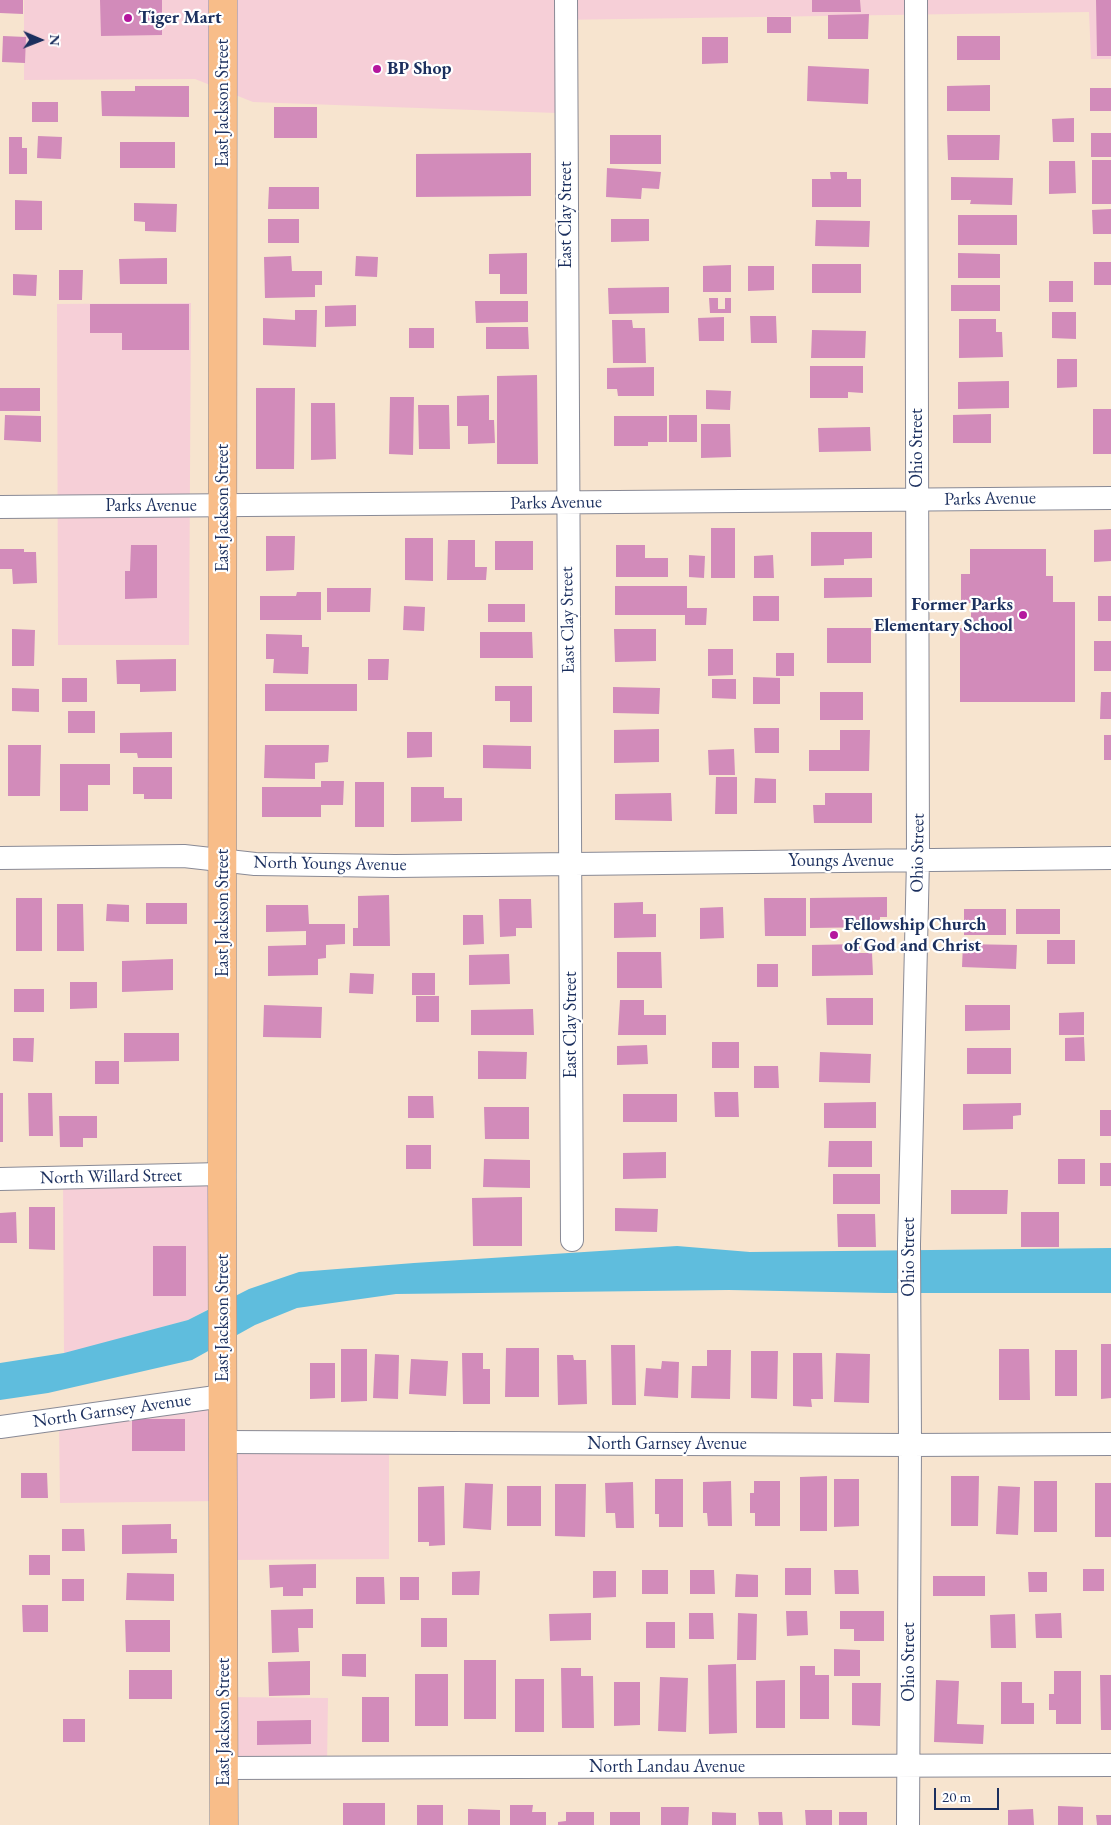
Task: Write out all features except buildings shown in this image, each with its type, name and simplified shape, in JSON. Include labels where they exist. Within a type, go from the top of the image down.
[{"type":"main road","name":"East Jackson Street","points":[[223,0],[222,1174],[224,1825]]},
{"type":"street","name":"East Clay Street","points":[[566,0],[566,503],[571,864],[572,1240]]},
{"type":"street","name":"Ohio Street","points":[[908,1825],[910,1296],[908,1244],[918,860],[916,0]]},
{"type":"street","name":"Parks Avenue","points":[[0,507],[1111,498]]},
{"type":"street","name":"North Youngs Avenue","points":[[0,858],[184,856],[254,864],[395,866],[571,864]]},
{"type":"street","name":"Youngs Avenue","points":[[571,864],[1111,858]]},
{"type":"street","name":"North Willard Street","points":[[0,1179],[222,1174]]},
{"type":"street","name":"North Garnsey Avenue","points":[[0,1427],[223,1396]]},
{"type":"street","name":"North Garnsey Avenue","points":[[223,1442],[1111,1444]]},
{"type":"street","name":"North Landau Avenue","points":[[224,1768],[1111,1765]]},
{"type":"shaded area","points":[[24,0],[1111,0],[1111,59],[1091,59],[1089,12],[557,20],[556,113],[253,102],[195,79],[24,80]]},
{"type":"shaded area","points":[[191,303],[189,645],[58,645],[57,304]]},
{"type":"shaded area","points":[[226,1176],[228,1299],[188,1320],[64,1354],[63,1179]]},
{"type":"shaded area","points":[[220,1399],[220,1501],[60,1503],[59,1420]]},
{"type":"shaded area","points":[[226,1444],[389,1445],[389,1559],[226,1560]]},
{"type":"shaded area","points":[[226,1697],[328,1698],[327,1765],[226,1766]]},
{"type":"water","points":[[677,1246],[750,1252],[1111,1248],[1111,1293],[885,1293],[729,1290],[396,1294],[297,1308],[255,1325],[192,1360],[48,1393],[0,1400],[0,1363],[64,1353],[188,1320],[249,1289],[299,1272]]},
{"type":"place","name":"Tiger Mart","points":[[128,18]]},
{"type":"place","name":"BP Shop","points":[[377,69]]},
{"type":"place","name":"Former Parks Elementary School","points":[[1023,615]]},
{"type":"place","name":"Fellowship Church of God and Christ","points":[[834,935]]}]
